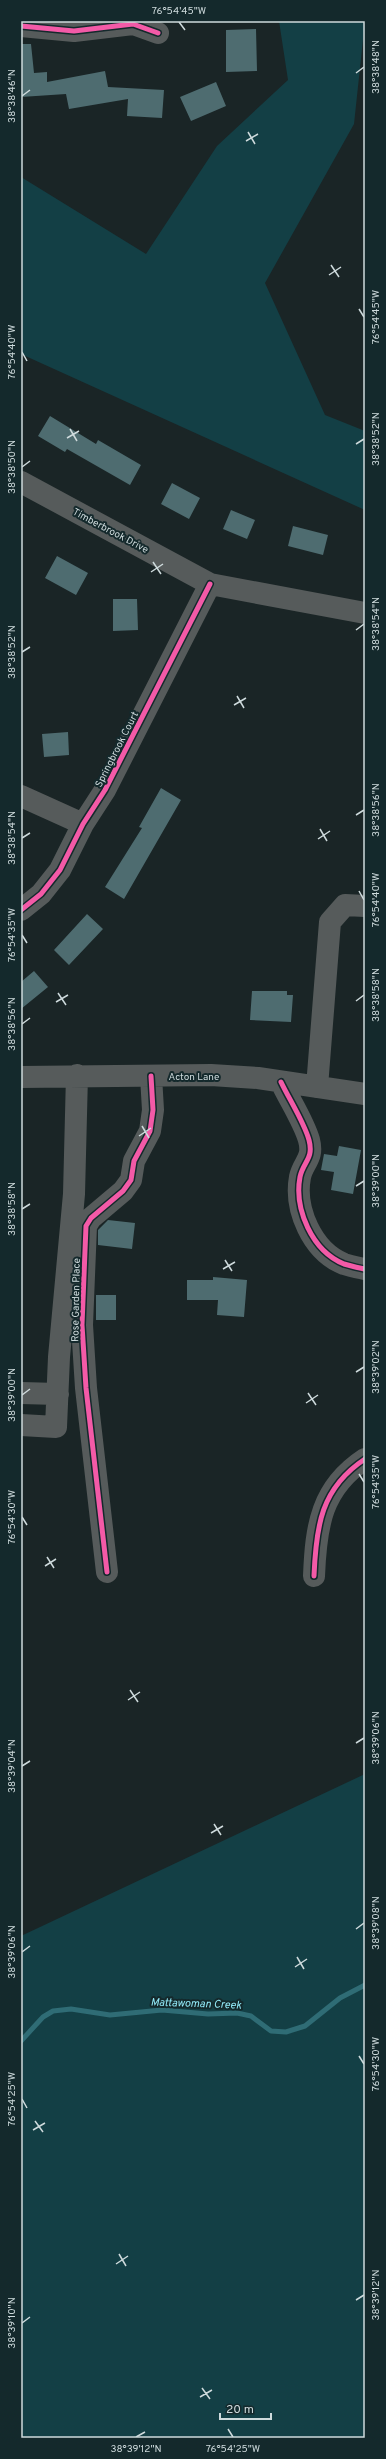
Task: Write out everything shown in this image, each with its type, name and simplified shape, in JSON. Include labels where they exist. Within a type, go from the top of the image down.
[{"type":"street","points":[[21,26],[74,30],[133,24],[158,33]]},
{"type":"street","name":"Timberbrook Drive","points":[[21,482],[210,584],[365,612]]},
{"type":"street","name":"Springbrook Court","points":[[21,910],[42,894],[60,870],[83,824],[105,790],[210,584]]},
{"type":"street","points":[[21,796],[83,824]]},
{"type":"street","points":[[317,1087],[330,922],[345,905],[365,906]]},
{"type":"street","points":[[21,1425],[56,1427],[59,1357],[74,1194],[77,1075]]},
{"type":"street","name":"Acton Lane","points":[[21,1077],[77,1075],[211,1075],[281,1082],[365,1094]]},
{"type":"street","name":"Rose Garden Place","points":[[107,1572],[86,1388],[82,1325],[86,1226],[91,1218],[123,1191],[131,1180],[134,1161],[150,1131],[153,1110],[151,1076]]},
{"type":"street","points":[[281,1082],[309,1140],[310,1159],[301,1173],[298,1188],[301,1209],[306,1225],[326,1252],[343,1264],[365,1269]]},
{"type":"street","points":[[21,1393],[58,1394]]},
{"type":"street","points":[[314,1576],[315,1546],[325,1503],[350,1469],[365,1459]]},
{"type":"shaded area","points":[[279,21],[365,21],[354,124],[265,283],[325,415],[365,431],[365,510],[21,354],[21,177],[146,254],[217,146],[288,80]]},
{"type":"shaded area","points":[[365,1774],[365,2438],[21,2438],[21,1936]]},
{"type":"building","points":[[256,29],[257,71],[226,72],[226,30]]},
{"type":"building","points":[[21,44],[31,44],[34,73],[47,72],[47,82],[105,71],[108,87],[164,90],[162,118],[127,116],[128,99],[69,109],[66,94],[21,97]]},
{"type":"building","points":[[216,82],[226,106],[191,121],[180,97]]},
{"type":"building","points":[[50,416],[96,444],[98,440],[141,465],[130,485],[67,449],[65,452],[38,436]]},
{"type":"building","points":[[172,483],[200,498],[189,519],[161,504]]},
{"type":"building","points":[[231,510],[255,520],[247,539],[223,529]]},
{"type":"building","points":[[293,526],[328,535],[323,555],[288,546]]},
{"type":"building","points":[[57,556],[88,573],[76,595],[45,578]]},
{"type":"building","points":[[113,599],[137,599],[138,630],[113,631]]},
{"type":"building","points":[[68,732],[69,755],[44,757],[42,734]]},
{"type":"building","points":[[161,788],[181,800],[124,899],[105,887],[142,828],[139,827]]},
{"type":"building","points":[[87,914],[103,929],[69,965],[54,950]]},
{"type":"building","points":[[34,971],[48,987],[21,1009],[21,982]]},
{"type":"building","points":[[252,991],[287,991],[287,995],[293,995],[291,1022],[250,1020]]},
{"type":"building","points":[[339,1146],[361,1150],[353,1194],[331,1190],[334,1172],[321,1170],[324,1154],[337,1156]]},
{"type":"building","points":[[108,1220],[135,1223],[132,1249],[98,1245],[98,1230]]},
{"type":"building","points":[[213,1277],[247,1280],[244,1317],[217,1315],[218,1300],[187,1300],[187,1280],[213,1280]]},
{"type":"building","points":[[96,1295],[116,1295],[116,1320],[96,1320]]},
{"type":"waterway","name":"Mattawoman Creek","points":[[21,2041],[43,2017],[53,2011],[71,2009],[110,2015],[162,2010],[208,2014],[237,2013],[251,2016],[271,2031],[286,2032],[305,2026],[340,1998],[365,1985]]},
{"type":"cycle path","points":[[21,26],[74,31],[133,24],[158,33]]},
{"type":"cycle path","points":[[21,910],[41,894],[60,870],[83,824],[105,790],[210,584]]},
{"type":"cycle path","points":[[107,1572],[86,1388],[82,1325],[86,1226],[91,1218],[123,1191],[131,1180],[134,1161],[150,1131],[153,1110],[151,1076]]},
{"type":"cycle path","points":[[281,1082],[300,1118],[309,1140],[310,1152],[308,1160],[301,1172],[299,1189],[300,1202],[308,1228],[314,1239],[333,1258],[344,1264],[365,1269]]},
{"type":"cycle path","points":[[314,1576],[319,1525],[330,1496],[339,1482],[350,1470],[365,1459]]}]
